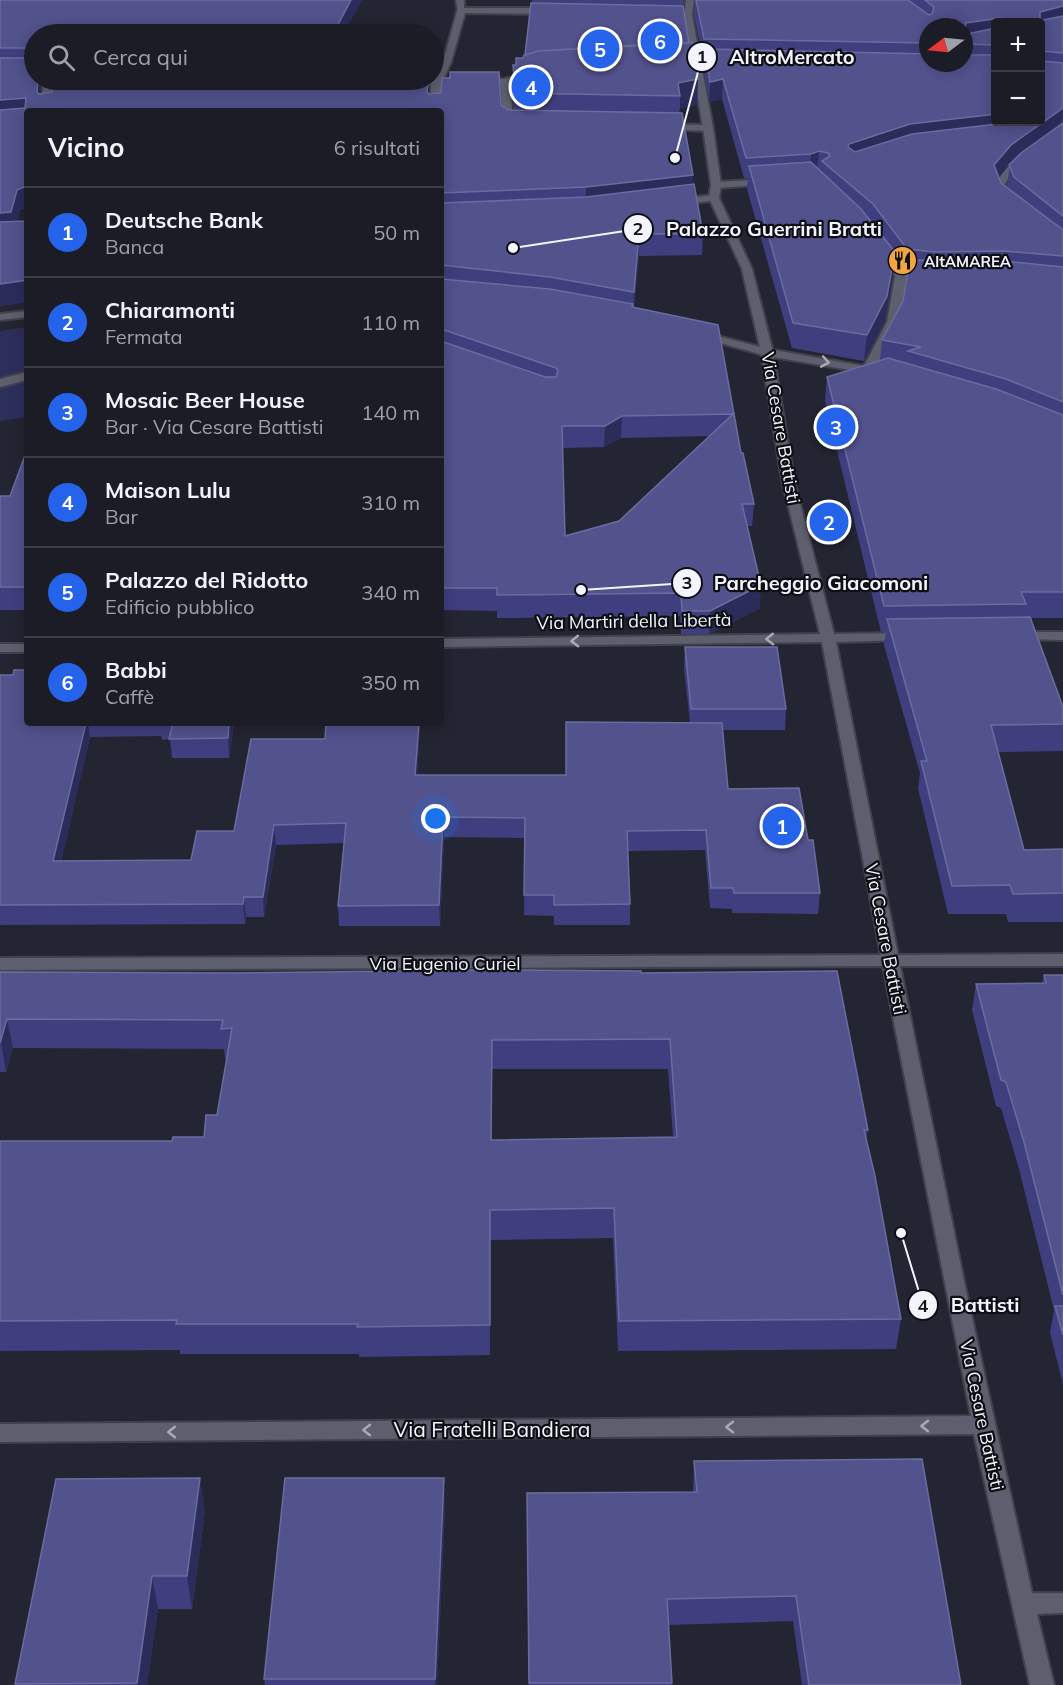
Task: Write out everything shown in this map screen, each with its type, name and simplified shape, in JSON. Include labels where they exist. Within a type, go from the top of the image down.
[{"type":"street","points":[[668,203],[714,198],[716,185],[708,128],[683,14],[690,0]]},
{"type":"street","points":[[444,68],[461,5],[565,12]]},
{"type":"street","points":[[684,63],[707,63]]},
{"type":"street","points":[[444,84],[505,82],[537,71]]},
{"type":"street","points":[[505,82],[507,124],[519,124]]},
{"type":"street","points":[[47,108],[48,90]]},
{"type":"street","points":[[435,108],[436,90]]},
{"type":"street","points":[[649,127],[708,128]]},
{"type":"street","points":[[1012,207],[1004,200],[999,185],[1009,171],[1035,155]]},
{"type":"street","points":[[716,185],[780,182]]},
{"type":"street","name":"Via Cesare Battisti","points":[[714,198],[747,269],[767,352],[788,480],[828,638],[890,962],[984,1425],[1022,1604],[1042,1685]]},
{"type":"street","points":[[868,370],[892,322],[901,276],[873,238]]},
{"type":"street","points":[[901,276],[944,279]]},
{"type":"street","points":[[0,317],[24,314]]},
{"type":"street","points":[[688,331],[767,352],[868,370],[889,376]]},
{"type":"street","points":[[0,383],[24,377]]},
{"type":"street","points":[[1004,636],[1063,636]]},
{"type":"street","name":"Via Martiri della Libertà","points":[[444,643],[922,637]]},
{"type":"street","points":[[0,648],[24,648]]},
{"type":"street","name":"Via Eugenio Curiel","points":[[0,964],[1063,960]]},
{"type":"street","name":"Via Fratelli Bandiera","points":[[0,1433],[984,1425]]},
{"type":"street","points":[[1022,1604],[1063,1603]]},
{"type":"shaded area","points":[[24,327],[24,417],[0,421],[0,331]]},
{"type":"building","points":[[0,0],[351,0],[338,24],[24,24],[24,48],[0,48]]},
{"type":"building","points":[[696,0],[908,0],[929,15],[932,14],[934,7],[925,0],[1063,0],[1063,6],[1040,12],[1040,18],[991,18],[973,22],[973,18],[919,18],[919,43],[704,39]]},
{"type":"building","points":[[531,3],[683,6],[689,43],[538,51],[525,55]]},
{"type":"building","points":[[1063,16],[1063,53],[1045,51],[1045,20]]},
{"type":"building","points":[[991,29],[991,45],[973,44],[973,33]]},
{"type":"building","points":[[692,42],[698,79],[678,83],[680,96],[515,93],[513,65],[516,65],[516,58],[523,58],[524,55],[538,51]]},
{"type":"building","points":[[705,49],[919,54],[919,72],[973,72],[973,55],[991,55],[991,115],[910,124],[849,144],[848,147],[855,152],[912,134],[991,125],[1038,126],[1011,145],[994,165],[1001,183],[1063,230],[1063,256],[1004,251],[935,252],[907,249],[873,204],[822,161],[830,156],[828,153],[819,151],[811,154],[746,158],[723,79],[710,82]]},
{"type":"building","points":[[0,58],[24,58],[24,90],[37,90],[39,94],[52,92],[52,90],[427,90],[429,94],[441,93],[441,90],[444,90],[444,78],[450,78],[450,72],[499,72],[501,105],[508,110],[682,113],[693,175],[586,187],[444,193],[444,108],[25,108],[26,98],[0,100]]},
{"type":"building","points":[[1045,61],[1063,63],[1063,108],[1045,121]]},
{"type":"building","points":[[24,108],[24,187],[17,190],[11,212],[0,213],[0,110]]},
{"type":"building","points":[[1063,123],[1063,216],[1014,177],[1009,165],[1021,153]]},
{"type":"building","points":[[811,162],[861,209],[895,252],[887,296],[867,335],[793,323],[749,166]]},
{"type":"building","points":[[694,184],[703,234],[639,234],[634,292],[550,277],[444,265],[444,203],[586,197]]},
{"type":"building","points":[[24,221],[24,280],[0,284],[0,222]]},
{"type":"building","points":[[910,260],[1004,261],[1063,267],[1063,402],[1006,379],[908,351],[921,347],[882,340],[903,301]]},
{"type":"building","points":[[444,279],[550,289],[633,304],[632,307],[718,325],[741,453],[743,453],[754,504],[742,504],[761,585],[710,611],[682,611],[681,593],[497,595],[497,588],[444,588],[444,342],[545,377],[556,377],[558,371],[556,368],[444,330]],"holes":[[[733,414],[619,521],[565,536],[562,426],[605,426],[622,416]]]},
{"type":"building","points":[[888,358],[996,389],[1063,415],[1063,592],[1021,592],[1026,604],[884,606],[827,377]]},
{"type":"building","points":[[24,458],[24,587],[0,587],[0,496],[10,496]]},
{"type":"building","points":[[1030,617],[1063,707],[1063,724],[991,725],[1024,850],[1063,849],[1063,893],[1013,894],[1010,885],[952,886],[921,761],[927,761],[887,619]]},
{"type":"building","points":[[685,647],[777,647],[786,709],[691,709]]},
{"type":"building","points":[[14,670],[24,670],[24,726],[85,726],[53,861],[191,860],[197,831],[234,831],[251,739],[325,739],[326,726],[419,726],[415,775],[566,775],[566,722],[722,723],[728,789],[799,788],[808,840],[813,840],[820,893],[734,893],[733,888],[711,888],[706,830],[627,831],[630,904],[554,905],[554,895],[524,895],[525,818],[443,817],[439,905],[338,906],[346,823],[274,825],[263,897],[244,897],[243,904],[0,905],[0,675],[13,675]]},
{"type":"building","points":[[172,726],[229,726],[228,738],[169,739]]},
{"type":"building","points":[[492,970],[641,971],[641,973],[837,971],[868,1130],[864,1130],[875,1176],[901,1319],[619,1321],[614,1208],[490,1210],[490,1325],[357,1327],[358,1324],[176,1324],[177,1320],[0,1321],[0,1141],[172,1141],[173,1137],[204,1137],[206,1115],[217,1115],[232,1028],[221,1029],[223,1020],[7,1019],[0,1043],[0,972],[230,973]],"holes":[[[670,1039],[677,1137],[491,1140],[492,1040]]]},
{"type":"building","points":[[1044,975],[1063,975],[1063,1295],[1024,1142],[1006,1082],[1001,1080],[976,984],[1046,983]]},
{"type":"building","points":[[1055,1306],[1063,1306],[1063,1335]]},
{"type":"building","points":[[922,1459],[961,1685],[809,1685],[796,1596],[667,1599],[672,1683],[529,1683],[527,1493],[697,1492],[694,1461]]},
{"type":"building","points":[[200,1478],[187,1576],[152,1576],[137,1683],[15,1684],[56,1479]]},
{"type":"building","points":[[285,1478],[444,1478],[435,1679],[264,1679]]},
{"type":"place","name":"Babbi","points":[[660,41]]},
{"type":"place","name":"Palazzo del Ridotto","points":[[600,49]]},
{"type":"place","name":"Maison Lulu","points":[[531,87]]},
{"type":"place","name":"AltroMercato","points":[[675,158]]},
{"type":"place","name":"Palazzo Guerrini Bratti","points":[[513,248]]},
{"type":"place","name":"AltAMAREA","points":[[903,261]]},
{"type":"place","name":"Mosaic Beer House","points":[[836,427]]},
{"type":"place","name":"Chiaramonti","points":[[829,522]]},
{"type":"place","name":"Parcheggio Giacomoni","points":[[581,590]]},
{"type":"place","name":"Deutsche Bank","points":[[782,826]]},
{"type":"place","name":"Battisti","points":[[901,1233]]}]
